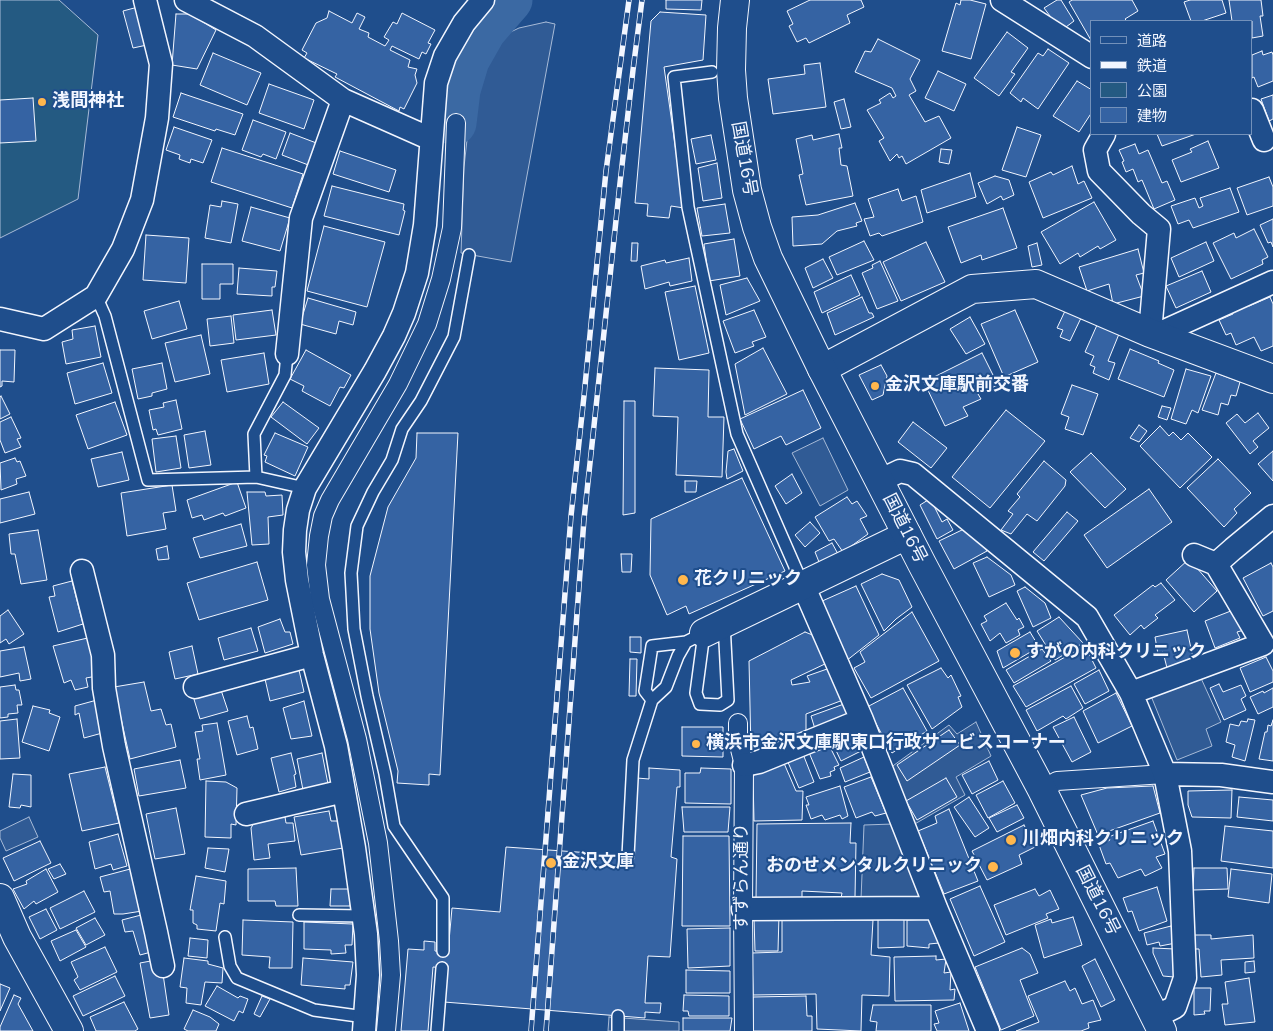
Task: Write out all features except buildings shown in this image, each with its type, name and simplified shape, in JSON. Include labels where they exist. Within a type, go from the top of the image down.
[{"type":"main road","name":"国道16号","points":[[735,0],[731,70],[733,98],[747,190],[768,258],[879,481],[1042,790],[1159,1024]]},
{"type":"main road","points":[[822,369],[972,289],[1036,284],[1153,334],[1273,379]]},
{"type":"main road","points":[[705,633],[907,535]]},
{"type":"main road","points":[[0,898],[17,937],[69,1031]]},
{"type":"street","points":[[0,319],[44,329],[96,296],[123,248],[142,200],[158,118],[161,64],[145,0]]},
{"type":"street","points":[[186,0],[255,36],[343,100],[431,139]]},
{"type":"street","points":[[364,1024],[368,975],[364,916],[336,746],[312,654],[297,580],[294,552],[295,530],[298,510],[305,488],[376,371],[404,314],[417,273],[423,234],[436,83],[445,56],[464,23],[483,0]]},
{"type":"street","points":[[1002,0],[1090,56]]},
{"type":"street","points":[[287,354],[302,218],[343,100]]},
{"type":"street","points":[[1253,112],[1264,140]]},
{"type":"street","points":[[386,1031],[391,975],[378,843],[357,739],[320,599],[316,564],[320,529],[330,500],[398,384],[427,324],[441,279],[452,228],[456,123]]},
{"type":"street","points":[[1103,135],[1095,150],[1099,171],[1141,214],[1159,229],[1153,334],[1273,282]]},
{"type":"street","points":[[879,481],[900,471],[913,474],[1087,617],[1131,693],[1165,774],[1180,852],[1185,978],[1175,1007],[1159,1024]]},
{"type":"street","points":[[1216,564],[1273,516]]},
{"type":"street","points":[[1131,693],[1263,644],[1216,564],[1194,555]]},
{"type":"street","points":[[82,571],[103,655],[104,688],[114,746],[163,966]]},
{"type":"street","points":[[804,585],[862,720],[936,908],[988,1031]]},
{"type":"street","points":[[195,687],[312,654]]},
{"type":"street","points":[[744,765],[759,762],[862,720]]},
{"type":"street","name":"すずらん通り","points":[[738,723],[738,741],[744,765],[744,1031]]},
{"type":"street","points":[[1042,790],[1056,781],[1165,774],[1222,775],[1273,782]]},
{"type":"street","points":[[246,814],[344,791]]},
{"type":"street","points":[[743,909],[936,908]]},
{"type":"lane","points":[[712,72],[674,77],[688,207],[737,434],[804,585]]},
{"type":"lane","points":[[443,951],[443,898],[394,826],[386,774],[367,696],[354,629],[351,573],[357,526],[373,492],[392,460],[402,429],[421,401],[454,337],[469,255]]},
{"type":"lane","points":[[96,296],[106,316],[148,480],[256,477],[305,488]]},
{"type":"lane","points":[[256,477],[254,434],[285,375],[287,354]]},
{"type":"lane","points":[[705,633],[728,700],[720,706],[700,704],[696,693],[705,633]]},
{"type":"lane","points":[[628,856],[634,760],[652,700],[666,687],[678,656],[705,633]]},
{"type":"lane","points":[[652,700],[645,691],[652,646],[705,633]]},
{"type":"lane","points":[[299,915],[364,916]]},
{"type":"lane","points":[[225,937],[230,966],[237,978],[314,1010],[364,1024]]},
{"type":"lane","points":[[437,1031],[442,968]]},
{"type":"lane","points":[[618,1016],[618,1031]]},
{"type":"green space","points":[[0,0],[59,0],[98,35],[78,199],[0,238]]},
{"type":"shaded area","points":[[546,22],[555,24],[511,262],[461,253],[464,167],[472,94],[482,59],[496,39],[519,28]]},
{"type":"shaded area","points":[[823,438],[848,490],[820,506],[792,453]]},
{"type":"shaded area","points":[[1200,676],[1221,722],[1206,729],[1212,746],[1177,760],[1151,696]]},
{"type":"shaded area","points":[[976,722],[991,756],[956,777],[965,795],[913,825],[890,768],[949,725],[957,734]]},
{"type":"shaded area","points":[[29,817],[38,837],[6,851],[0,838],[0,831]]},
{"type":"shaded area","points":[[893,824],[924,893],[920,900],[861,899],[864,825]]},
{"type":"shaded area","points":[[609,1017],[679,1022],[679,1031],[608,1031]]},
{"type":"waterway","points":[[454,123],[458,90],[467,60],[484,30],[510,0]]},
{"type":"railway","points":[[531,1031],[571,516],[606,171],[629,0]]},
{"type":"railway","points":[[546,1031],[584,519],[620,183],[642,0]]},
{"type":"place","name":"浅間神社","points":[[42,102]]},
{"type":"place","name":"金沢文庫駅前交番","points":[[875,386]]},
{"type":"place","name":"花クリニック","points":[[683,580]]},
{"type":"place","name":"すがの内科クリニック","points":[[1015,653]]},
{"type":"place","name":"横浜市金沢文庫駅東口行政サービスコーナー","points":[[696,744]]},
{"type":"place","name":"川畑内科クリニック","points":[[1011,840]]},
{"type":"place","name":"金沢文庫","points":[[551,863]]},
{"type":"place","name":"おのせメンタルクリニック","points":[[993,867]]}]
